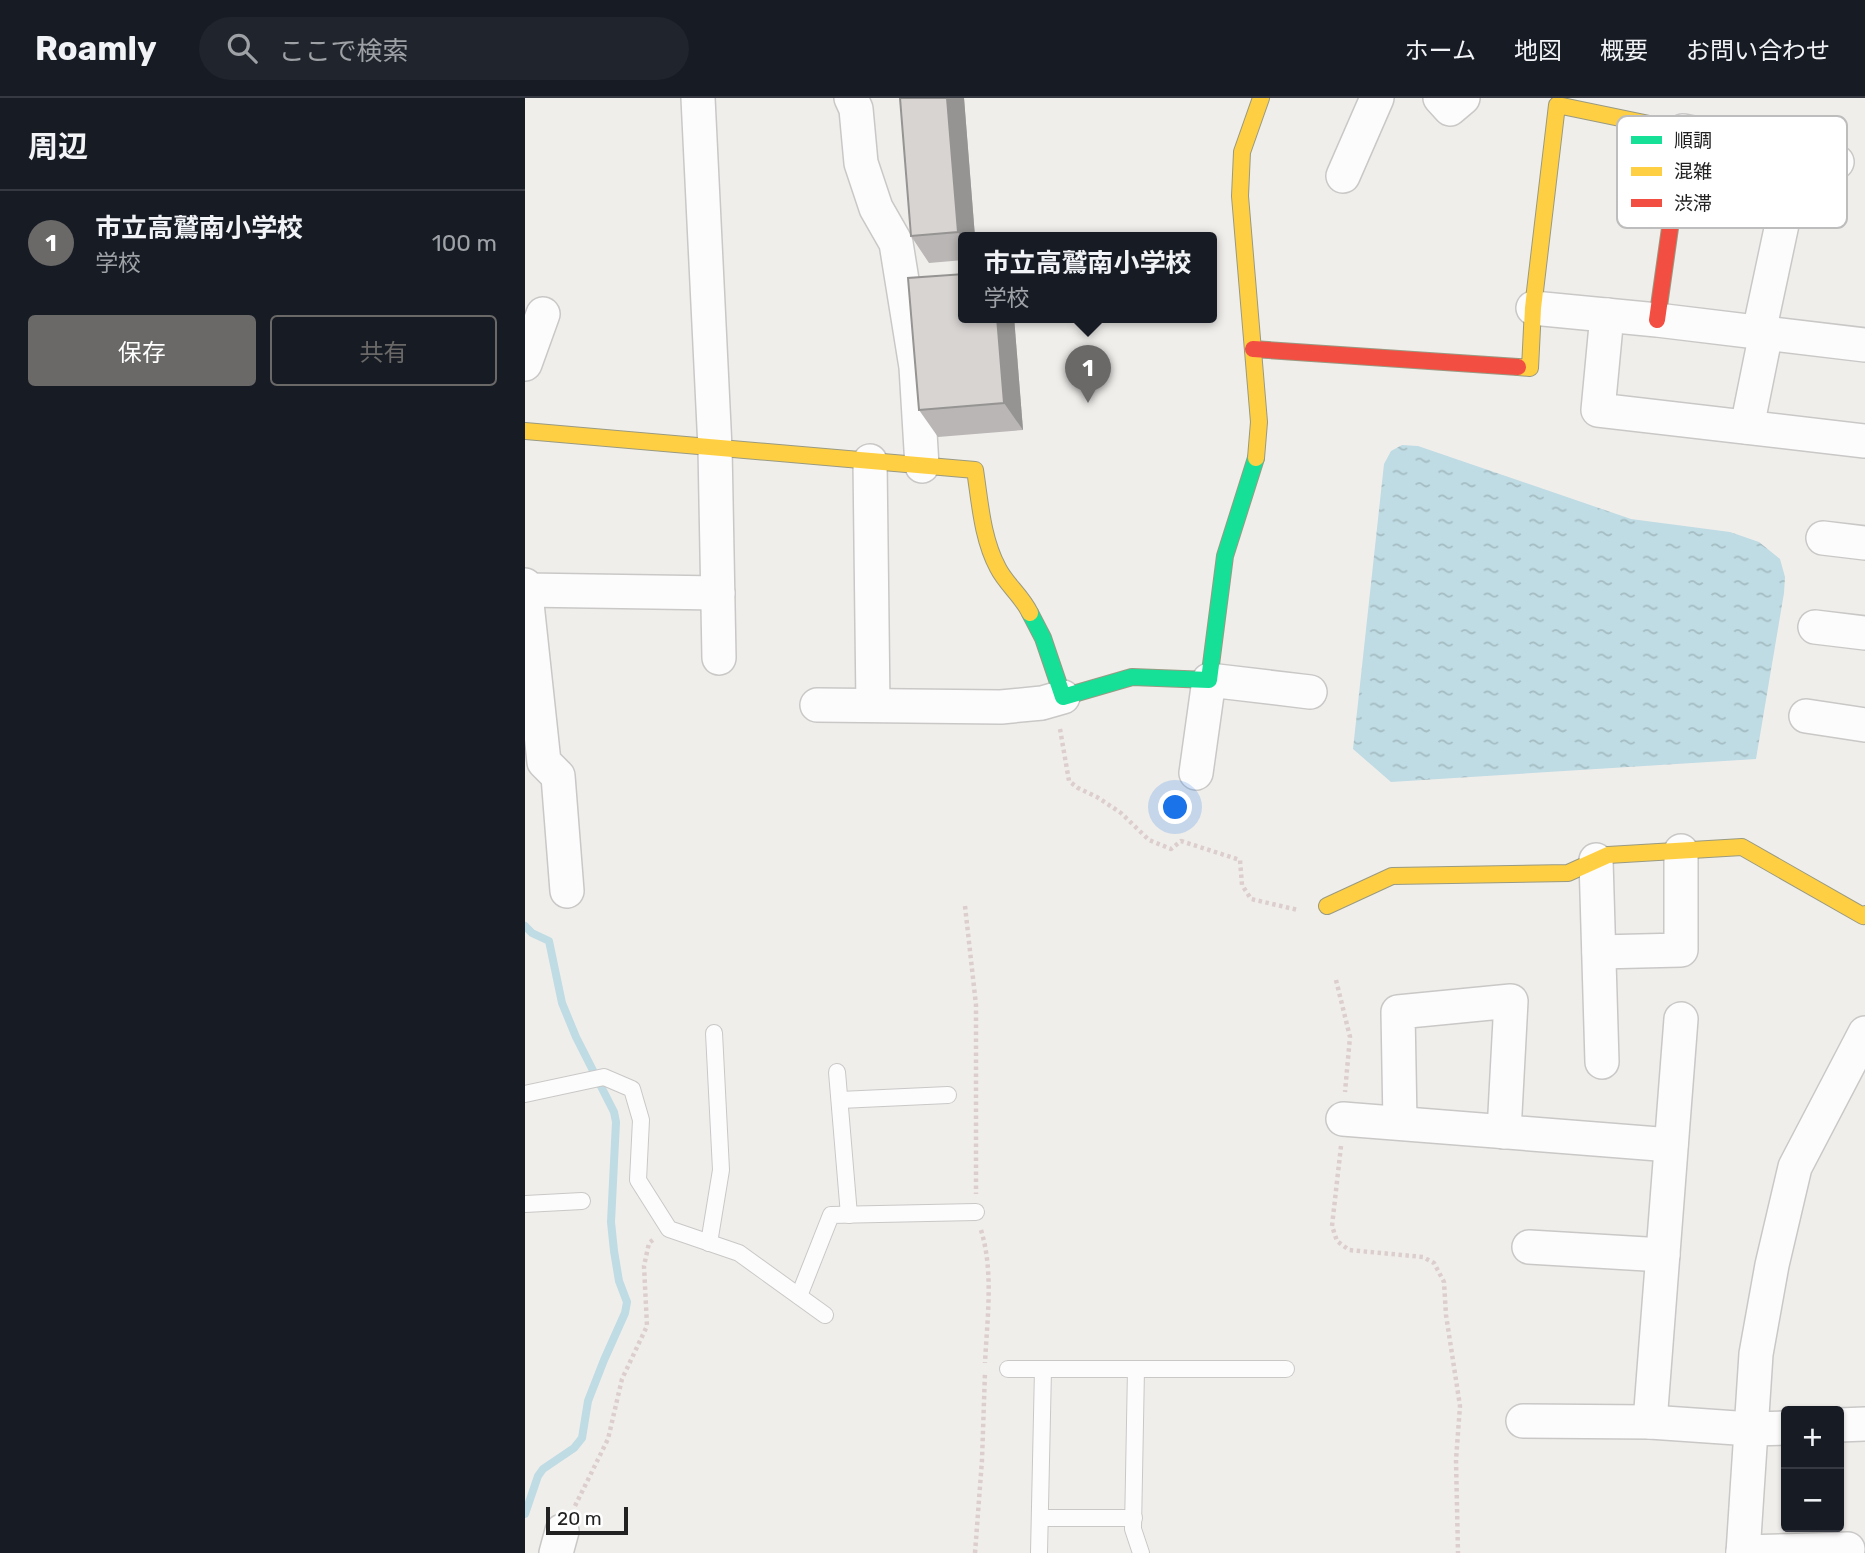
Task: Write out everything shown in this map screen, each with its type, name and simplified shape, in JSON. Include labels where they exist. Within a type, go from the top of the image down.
[{"type":"street","points":[[698,98],[715,448],[719,657]]},
{"type":"street","points":[[851,98],[856,109],[861,163],[876,208],[896,243],[916,367],[922,466]]},
{"type":"street","points":[[1196,773],[1225,556],[1256,461],[1259,422],[1240,196],[1242,152],[1261,98]]},
{"type":"street","points":[[1343,176],[1377,98]]},
{"type":"street","points":[[1440,98],[1450,108],[1462,98]]},
{"type":"street","points":[[1253,349],[1530,368],[1552,101],[1618,116]]},
{"type":"street","points":[[1657,320],[1670,228]]},
{"type":"street","points":[[1747,427],[1783,228]]},
{"type":"street","points":[[1534,309],[1657,320],[1865,345]]},
{"type":"street","points":[[525,364],[543,314]]},
{"type":"street","points":[[1607,315],[1598,411],[1865,441]]},
{"type":"street","points":[[525,431],[975,470],[984,528],[998,569],[1024,601],[1043,638],[1058,698]]},
{"type":"street","points":[[870,461],[873,705]]},
{"type":"street","points":[[1823,538],[1865,543]]},
{"type":"street","points":[[567,891],[558,776],[544,762],[525,588],[718,593]]},
{"type":"street","points":[[1815,627],[1865,634]]},
{"type":"street","points":[[817,705],[1000,707],[1042,703],[1132,677],[1209,680],[1310,692]]},
{"type":"street","points":[[1806,716],[1865,725]]},
{"type":"street","points":[[1327,906],[1392,876],[1568,873],[1608,855],[1742,847],[1864,916],[1865,914]]},
{"type":"street","points":[[1599,952],[1681,950],[1681,851]]},
{"type":"street","points":[[1596,860],[1602,1062]]},
{"type":"street","points":[[1400,1123],[1398,1012],[1511,1001],[1504,1132]]},
{"type":"street","points":[[1650,1422],[1681,1019]]},
{"type":"street","points":[[1848,1549],[1743,1553],[1756,1354],[1772,1265],[1795,1167],[1865,1033]]},
{"type":"street","points":[[1343,1119],[1671,1145]]},
{"type":"street","points":[[1528,1247],[1663,1255]]},
{"type":"street","points":[[1523,1421],[1650,1422],[1751,1429],[1781,1428]]},
{"type":"street","points":[[1844,1425],[1865,1424]]},
{"type":"lane","points":[[709,1243],[721,1170],[714,1033]]},
{"type":"lane","points":[[837,1072],[849,1215]]},
{"type":"lane","points":[[526,1089],[604,1077],[632,1089],[641,1120],[638,1180],[669,1229],[739,1253],[825,1315]]},
{"type":"lane","points":[[840,1100],[948,1095]]},
{"type":"lane","points":[[525,1204],[582,1201]]},
{"type":"lane","points":[[799,1296],[831,1215],[976,1212]]},
{"type":"lane","points":[[1008,1369],[1286,1369]]},
{"type":"lane","points":[[1039,1553],[1043,1369]]},
{"type":"lane","points":[[1136,1369],[1133,1529],[1142,1553]]},
{"type":"lane","points":[[1040,1518],[1134,1518]]},
{"type":"path","points":[[1058,698],[1069,781],[1078,788],[1121,813],[1149,840],[1171,849],[1181,841],[1240,860],[1242,885],[1251,899],[1314,915],[1327,906]]},
{"type":"path","points":[[1336,980],[1349,1037],[1332,1226],[1337,1241],[1349,1251],[1423,1257],[1434,1263],[1444,1282],[1446,1315],[1460,1406],[1456,1460],[1458,1553]]},
{"type":"path","points":[[559,1542],[608,1439],[622,1379],[647,1326],[644,1266],[649,1243],[669,1229]]},
{"type":"water","points":[[1402,445],[1418,446],[1631,519],[1730,532],[1759,542],[1780,559],[1785,577],[1784,593],[1756,759],[1391,782],[1353,749],[1384,464],[1391,451]]},
{"type":"building","points":[[900,98],[947,98],[958,232],[911,236]]},
{"type":"building","points":[[958,274],[958,323],[997,323],[1004,403],[919,410],[908,278]]},
{"type":"waterway","points":[[525,926],[532,933],[549,941],[562,1003],[614,1112],[616,1122],[611,1222],[619,1281],[627,1302],[625,1313],[588,1401],[582,1438],[574,1448],[543,1469],[525,1514]]},
{"type":"traffic: fast","points":[[1030,613],[1043,638],[1063,697],[1132,677],[1209,680],[1225,556],[1256,458]]},
{"type":"traffic: slow","points":[[1256,458],[1259,422],[1240,196],[1242,152],[1261,98]]},
{"type":"traffic: slow","points":[[1518,367],[1530,368],[1533,308],[1557,105],[1617,117]]},
{"type":"traffic: slow","points":[[525,431],[975,470],[988,545],[1001,574],[1030,613]]},
{"type":"traffic: slow","points":[[1327,906],[1392,876],[1568,873],[1608,855],[1742,847],[1863,916],[1865,914]]},
{"type":"traffic: jam","points":[[1657,320],[1670,228]]},
{"type":"traffic: jam","points":[[1253,349],[1518,367]]},
{"type":"place","name":"市立高鷲南小学校","points":[[1088,403]]}]
